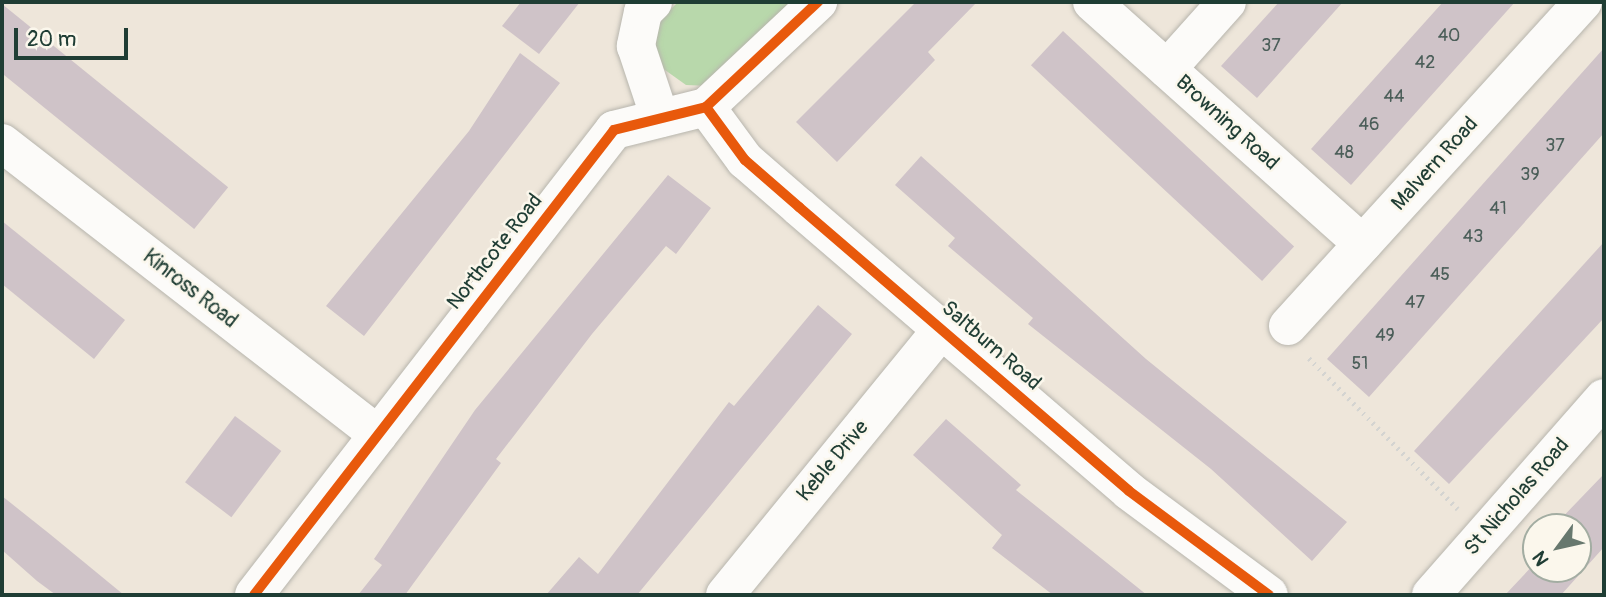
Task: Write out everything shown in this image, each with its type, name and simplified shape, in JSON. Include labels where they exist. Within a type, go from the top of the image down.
[{"type":"street","points":[[653,2],[643,12],[636,46],[660,118]]},
{"type":"street","name":"Northcote Road","points":[[254,595],[614,130],[706,107],[818,2]]},
{"type":"street","name":"Browning Road","points":[[1092,2],[1363,244]]},
{"type":"street","points":[[1167,69],[1227,2]]},
{"type":"street","name":"Malvern Road","points":[[1288,326],[1583,2]]},
{"type":"street","name":"Saltburn Road","points":[[706,107],[745,160],[1129,491],[1269,595]]},
{"type":"street","name":"Kinross Road","points":[[2,143],[377,435]]},
{"type":"street","name":"Keble Drive","points":[[725,595],[942,329]]},
{"type":"street","name":"St Nicholas Road","points":[[1431,595],[1604,398]]},
{"type":"path","points":[[1288,326],[1315,350],[1307,362],[1481,537]]},
{"type":"green space","points":[[678,2],[792,2],[709,86],[686,85],[658,65],[654,44],[659,21]]},
{"type":"building","points":[[521,2],[580,2],[539,54],[502,26]]},
{"type":"building","points":[[916,2],[977,2],[928,52],[935,60],[837,162],[796,122]]},
{"type":"building","points":[[1279,2],[1343,2],[1257,98],[1221,66]]},
{"type":"building","points":[[1443,2],[1515,2],[1351,185],[1311,149]]},
{"type":"building","points":[[2,4],[228,187],[194,229],[2,73]]},
{"type":"building","points":[[1063,31],[1294,247],[1262,281],[1031,65]]},
{"type":"building","points":[[1604,48],[1604,133],[1369,397],[1327,359]]},
{"type":"building","points":[[520,53],[560,83],[364,336],[326,306],[469,131]]},
{"type":"building","points":[[921,156],[1146,359],[1347,522],[1312,561],[1211,469],[1028,324],[1033,318],[948,246],[955,238],[895,185]]},
{"type":"building","points":[[668,175],[711,208],[676,254],[666,246],[592,334],[496,459],[501,463],[405,595],[358,595],[382,565],[374,559],[475,410]]},
{"type":"building","points":[[2,221],[125,320],[94,359],[2,284]]},
{"type":"building","points":[[1604,242],[1604,318],[1449,484],[1414,451]]},
{"type":"building","points":[[818,305],[852,334],[637,595],[546,595],[579,557],[598,574],[729,402],[734,406]]},
{"type":"building","points":[[235,416],[281,451],[231,517],[185,482]]},
{"type":"building","points":[[946,419],[1021,485],[1016,490],[1147,595],[1053,595],[992,548],[1002,535],[913,455]]},
{"type":"building","points":[[1604,474],[1604,547],[1592,560],[1592,513],[1566,513]]},
{"type":"building","points":[[2,496],[124,595],[56,595],[37,581],[2,550]]},
{"type":"building","points":[[1522,577],[1522,583],[1572,583],[1561,595],[1505,595]]},
{"type":"cycle path","points":[[254,595],[614,130],[706,107],[818,2]]},
{"type":"cycle path","points":[[706,107],[745,160],[799,207],[1129,491],[1269,595]]}]
